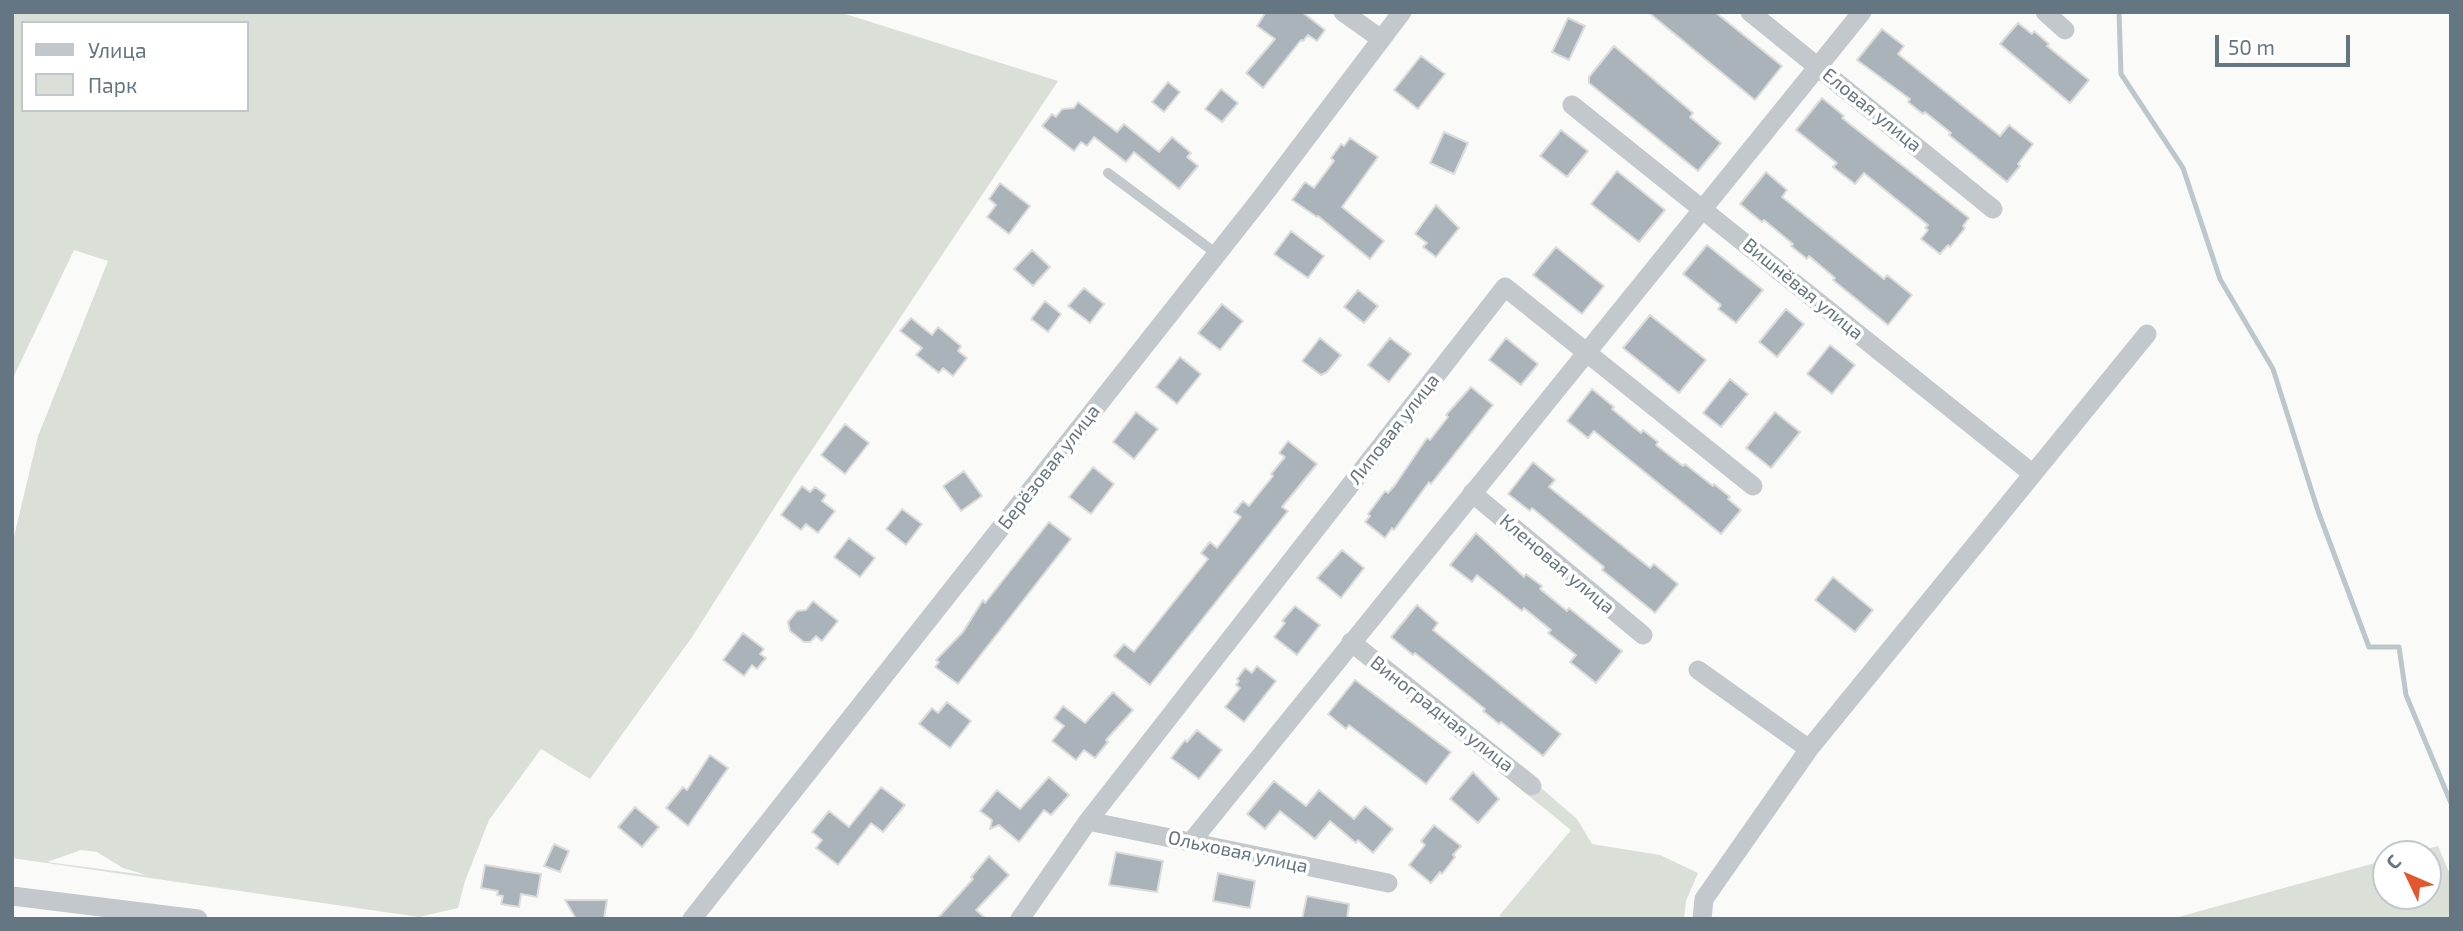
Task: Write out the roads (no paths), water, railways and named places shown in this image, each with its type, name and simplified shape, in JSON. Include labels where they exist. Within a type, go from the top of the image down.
[{"type":"street","points":[[1343,12],[1381,39]]},
{"type":"street","name":"Берёзовая улица","points":[[692,919],[1217,254],[1402,12]]},
{"type":"street","name":"Еловая улица","points":[[1750,12],[1993,209]]},
{"type":"street","points":[[1191,842],[1863,12]]},
{"type":"street","points":[[2045,12],[2065,30]]},
{"type":"street","name":"Вишнёвая улица","points":[[1572,105],[2033,474]]},
{"type":"street","name":"Липовая улица","points":[[1088,821],[1505,288],[1753,486]]},
{"type":"street","points":[[1702,919],[1704,899],[1809,749],[2147,334]]},
{"type":"street","name":"Кленовая улица","points":[[1472,492],[1643,635]]},
{"type":"street","name":"Виноградная улица","points":[[1351,642],[1532,786]]},
{"type":"street","points":[[1698,670],[1809,749]]},
{"type":"street","points":[[1020,919],[1088,821]]},
{"type":"street","name":"Ольховая улица","points":[[1088,821],[1388,883]]},
{"type":"street","points":[[12,896],[198,919]]},
{"type":"lane","points":[[1108,173],[1217,254]]},
{"type":"waterway","points":[[2119,12],[2121,74],[2183,168],[2220,279],[2273,369],[2318,511],[2369,647],[2399,647],[2406,695],[2451,803]]}]
